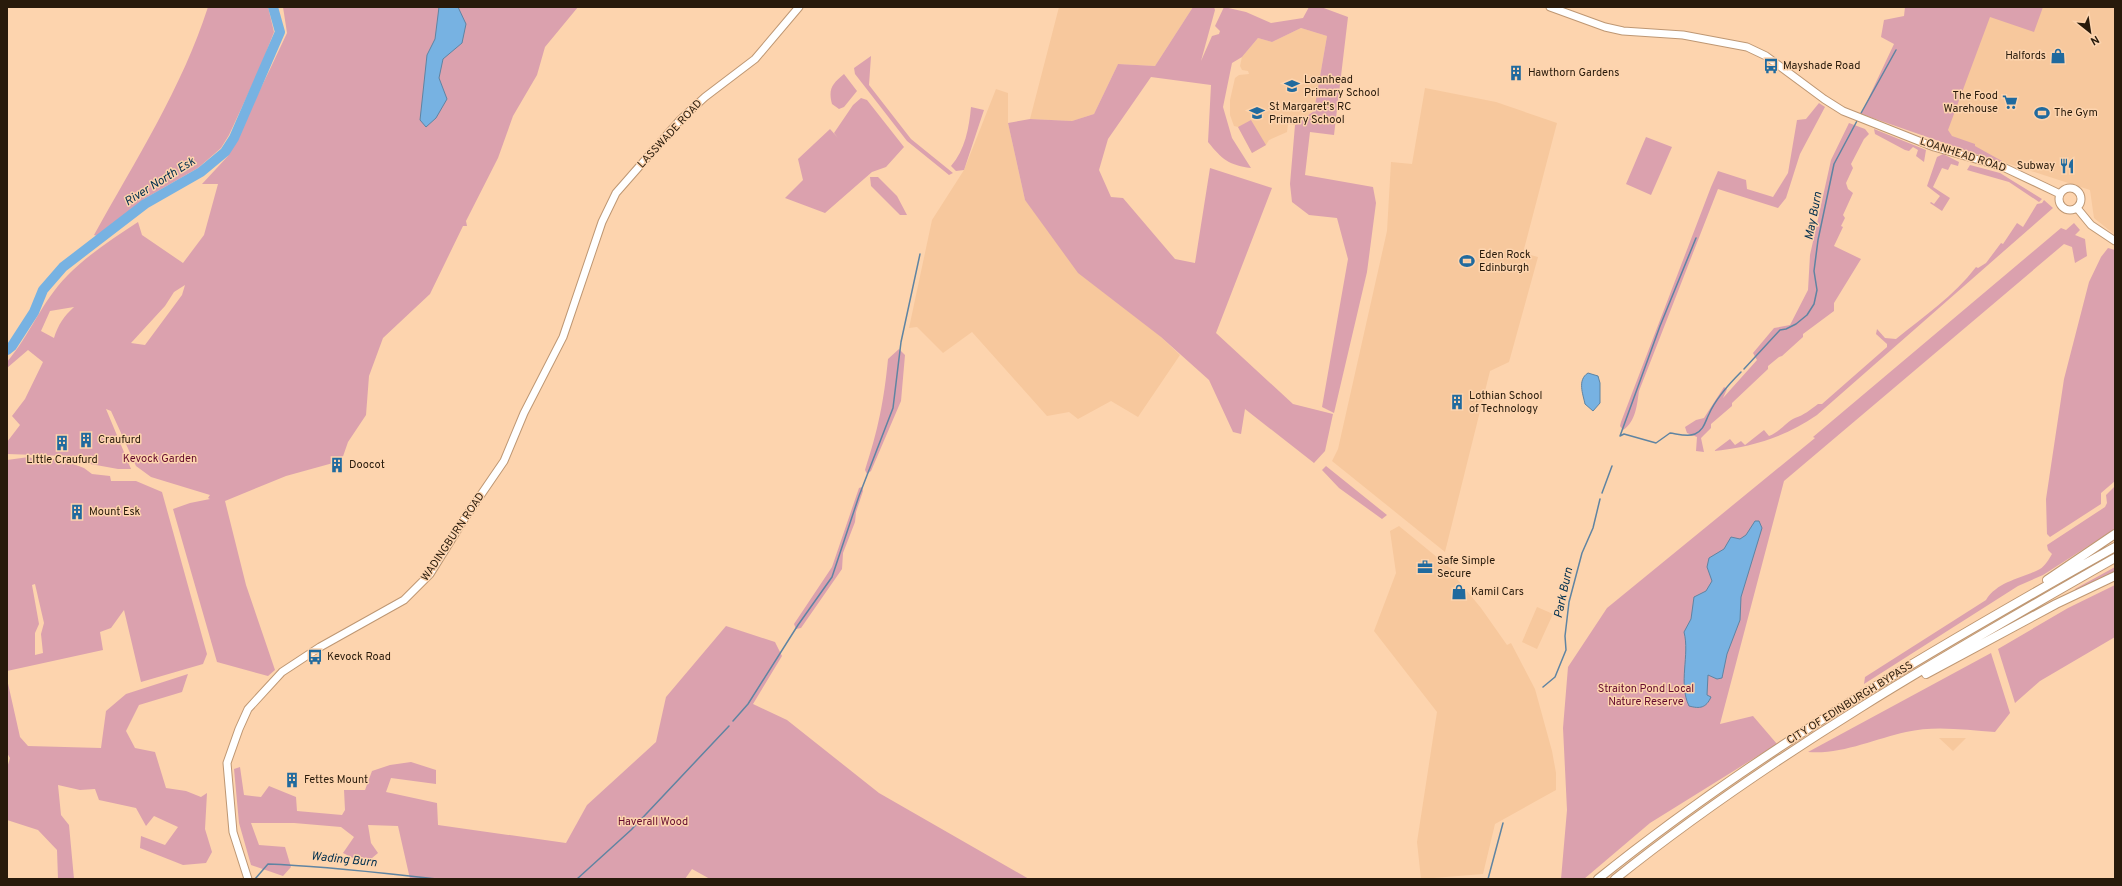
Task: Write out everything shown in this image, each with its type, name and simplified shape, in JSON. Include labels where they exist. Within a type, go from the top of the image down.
[{"type":"highway","points":[[2007,608],[2115,534]]},
{"type":"highway","name":"CITY OF EDINBURGH BYPASS","points":[[1598,879],[1654,835],[1743,772],[1868,692],[2007,608],[2115,547]]},
{"type":"highway","name":"CITY OF EDINBURGH BYPASS","points":[[1615,879],[1666,839],[1753,777],[1846,717],[1971,641],[2115,558]]},
{"type":"highway","points":[[1846,717],[2056,604],[2115,576]]},
{"type":"main road","name":"LASSWADE ROAD","points":[[595,242],[608,206],[627,179],[693,107],[755,59],[799,7]]},
{"type":"main road","name":"LOANHEAD ROAD","points":[[1550,7],[1605,27],[1623,31],[1684,35],[1717,40],[1747,47],[1774,61],[1824,99],[1854,115],[1934,147],[2003,167],[2060,194]]},
{"type":"main road","points":[[2070,188],[2079,191],[2082,198],[2077,208],[2070,210],[2063,208],[2059,202],[2060,194],[2064,189],[2070,188]]},
{"type":"main road","points":[[2077,208],[2091,225],[2115,241]]},
{"type":"main road","name":"WADINGBURN ROAD","points":[[248,879],[232,824],[227,763],[238,729],[248,709],[282,672],[320,647],[404,600],[430,574],[463,520],[504,461],[524,413],[563,337],[595,242]]},
{"type":"shaded area","points":[[1059,7],[1193,7],[1155,66],[1118,64],[1094,114],[1072,121],[1030,119]]},
{"type":"shaded area","points":[[1987,7],[2115,7],[2115,235],[2094,218],[2090,190],[1941,142]]},
{"type":"shaded area","name":"Loanhead Primary School","points":[[1301,28],[1327,36],[1314,111],[1295,125],[1288,124],[1287,132],[1269,140],[1266,145],[1252,153],[1238,127],[1234,126],[1230,115],[1230,100],[1235,78],[1239,75],[1249,74],[1248,71],[1242,70],[1240,66],[1242,57],[1258,38],[1272,42]]},
{"type":"shaded area","points":[[1425,88],[1496,102],[1557,123],[1523,253],[1538,257],[1509,362],[1490,371],[1445,552],[1332,461],[1338,449],[1387,231],[1391,162],[1412,164]]},
{"type":"shaded area","points":[[996,89],[1008,93],[1008,123],[1025,200],[1180,355],[1138,417],[1111,401],[1078,419],[1069,412],[1047,416],[972,332],[943,353],[917,327],[909,328],[932,220],[964,170]]},
{"type":"shaded area","points":[[1399,526],[1455,572],[1459,577],[1457,579],[1481,608],[1507,645],[1511,643],[1535,689],[1552,751],[1556,773],[1556,790],[1495,824],[1483,874],[1421,879],[1417,842],[1437,712],[1374,631],[1396,573],[1390,531]]},
{"type":"shaded area","points":[[1537,607],[1553,614],[1537,649],[1522,642]]},
{"type":"shaded area","points":[[1939,738],[1966,738],[1953,751]]},
{"type":"green space","points":[[208,7],[268,7],[274,32],[260,68],[229,135],[221,148],[198,168],[144,199],[97,236],[94,235],[157,124],[185,66]]},
{"type":"green space","name":"Kevock Garden","points":[[283,7],[578,7],[545,47],[537,75],[513,116],[498,158],[466,221],[467,226],[463,226],[430,294],[383,338],[369,376],[366,415],[348,442],[338,468],[334,468],[333,463],[286,476],[225,501],[246,585],[275,670],[268,676],[217,662],[173,509],[190,503],[210,499],[208,498],[210,495],[151,477],[136,466],[111,411],[106,409],[131,469],[118,469],[85,463],[66,456],[7,454],[7,442],[20,425],[12,416],[25,399],[43,362],[28,350],[7,368],[7,362],[23,341],[50,296],[67,276],[92,254],[138,222],[142,235],[183,263],[204,235],[218,184],[202,184],[228,156],[287,33]],"holes":[[[185,285],[182,295],[145,345],[131,343],[165,306],[174,292]],[[74,307],[62,321],[54,338],[41,331],[50,311]]]},
{"type":"green space","points":[[1193,7],[1214,7],[1215,10],[1201,61],[1212,36],[1219,34],[1220,31],[1215,26],[1224,7],[1246,12],[1271,23],[1303,18],[1309,7],[1321,7],[1348,17],[1334,135],[1310,132],[1305,175],[1373,187],[1376,203],[1367,272],[1334,413],[1322,407],[1348,259],[1337,218],[1309,215],[1292,202],[1290,184],[1295,125],[1314,111],[1327,36],[1301,28],[1272,42],[1258,38],[1242,57],[1232,63],[1223,107],[1232,138],[1251,168],[1243,167],[1226,160],[1217,153],[1208,142],[1211,85],[1151,77],[1108,139],[1099,170],[1111,197],[1123,198],[1175,259],[1195,263],[1210,168],[1272,188],[1216,333],[1293,404],[1333,414],[1325,451],[1314,463],[1245,409],[1241,434],[1233,432],[1209,380],[1161,337],[1078,273],[1025,200],[1008,123],[1030,119],[1072,121],[1094,114],[1118,64],[1155,66]]},
{"type":"green space","points":[[1905,7],[2043,7],[2034,32],[1990,17],[1948,130],[1952,136],[1975,144],[1975,146],[2002,161],[2002,163],[1861,114],[1894,44],[1881,37],[1884,20],[1904,16]]},
{"type":"green space","points":[[871,56],[869,85],[911,139],[953,173],[949,175],[907,141],[855,74],[854,68]]},
{"type":"green space","points":[[844,74],[857,91],[844,107],[839,109],[832,104],[830,94],[836,81]]},
{"type":"green space","points":[[861,98],[867,100],[904,147],[886,167],[872,172],[825,213],[785,198],[803,180],[798,159],[830,129],[838,138],[834,133],[853,105]]},
{"type":"green space","points":[[1819,103],[1825,107],[1800,154],[1786,198],[1778,208],[1718,189],[1639,391],[1633,418],[1623,430],[1620,426],[1621,422],[1718,171],[1746,180],[1747,189],[1773,197],[1788,173],[1797,120],[1806,119]]},
{"type":"green space","points":[[971,107],[984,110],[964,170],[956,171],[951,166],[960,153],[966,138]]},
{"type":"green space","points":[[1251,120],[1266,145],[1252,153],[1238,127]]},
{"type":"green space","points":[[1849,123],[1865,129],[1869,134],[1864,139],[1851,164],[1853,168],[1846,183],[1848,189],[1853,193],[1843,215],[1845,218],[1841,226],[1843,227],[1834,246],[1861,259],[1834,303],[1834,311],[1803,334],[1803,337],[1782,356],[1768,366],[1768,369],[1732,403],[1732,406],[1711,424],[1711,428],[1701,438],[1704,452],[1696,451],[1697,437],[1687,433],[1685,427],[1696,420],[1704,418],[1724,387],[1727,389],[1723,398],[1757,360],[1753,353],[1774,328],[1790,325],[1808,290],[1810,255],[1831,160]]},
{"type":"green space","points":[[1874,129],[1926,150],[1924,162],[1916,156],[1918,150],[1913,147],[1909,151],[1905,150],[1875,134]]},
{"type":"green space","points":[[1646,137],[1672,147],[1651,195],[1626,184]]},
{"type":"green space","points":[[1943,154],[1959,162],[1958,166],[1951,164],[1948,170],[1942,168],[1933,187],[1950,198],[1942,211],[1930,203],[1931,202],[1934,204],[1940,196],[1927,186],[1937,157]]},
{"type":"green space","points":[[1970,165],[2000,173],[2042,199],[2039,202],[2009,182],[1967,170]]},
{"type":"green space","points":[[870,177],[878,177],[897,196],[907,215],[900,215],[871,186]]},
{"type":"green space","points":[[2044,200],[2053,208],[1817,415],[1805,423],[1768,440],[1742,447],[1714,451],[1730,439],[1735,445],[1741,441],[1745,445],[1764,430],[1769,436],[1777,432],[1792,419],[1804,414],[1818,404],[1822,404],[1887,347],[1887,344],[1876,334],[1877,329],[1885,338],[1896,339],[1928,314],[1958,287],[1976,267],[1978,268],[1986,263],[2001,243],[2003,244],[2017,223],[2023,227],[2037,204],[2042,203]]},
{"type":"green space","name":"Straiton Pond Local Nature Reserve","points":[[2074,223],[2080,230],[2075,235],[2085,239],[2087,256],[2075,263],[2072,247],[2064,244],[1784,481],[1720,724],[1753,716],[1777,744],[1650,823],[1584,879],[1561,879],[1567,810],[1563,728],[1568,667],[1607,608],[1815,438],[1813,437],[2061,228],[2066,230]]},
{"type":"green space","points":[[2108,248],[2115,250],[2115,481],[2101,493],[2101,504],[2050,537],[2047,534],[2046,499],[2064,379],[2089,282],[2101,257]]},
{"type":"green space","points":[[899,349],[905,355],[901,401],[871,471],[867,474],[865,470],[874,442],[880,415],[888,359]]},
{"type":"green space","points":[[29,457],[39,461],[55,459],[65,461],[84,468],[92,474],[110,476],[111,481],[136,481],[162,492],[207,654],[203,664],[141,682],[124,610],[111,628],[100,632],[103,650],[7,671],[7,460]],"holes":[[[35,584],[44,623],[41,634],[43,653],[35,655],[35,633],[39,624],[32,585]]]},
{"type":"green space","points":[[1326,466],[1387,515],[1382,519],[1339,488],[1322,470]]},
{"type":"green space","points":[[2115,486],[2115,529],[2043,575],[2018,586],[1864,684],[1865,677],[1986,600],[2003,584],[2042,568],[2052,554],[2048,550],[2047,545],[2105,507],[2107,503],[2106,495]]},
{"type":"green space","points":[[862,487],[863,491],[856,512],[855,522],[843,553],[842,569],[801,628],[796,629],[794,624],[832,567],[859,488]]},
{"type":"green space","points":[[2115,567],[2115,574],[2076,591],[2075,589]]},
{"type":"green space","points":[[2115,585],[2115,637],[2040,681],[2015,703],[1998,649],[2068,608]]},
{"type":"green space","name":"Haverall Wood","points":[[726,626],[775,642],[782,656],[753,704],[787,720],[879,793],[1029,879],[710,879],[692,869],[685,879],[410,879],[398,826],[368,825],[371,843],[378,853],[365,864],[343,853],[354,837],[341,827],[294,823],[251,823],[259,845],[285,847],[291,867],[283,876],[251,865],[239,823],[234,769],[240,767],[244,795],[261,797],[269,786],[296,797],[297,811],[342,815],[345,810],[344,790],[365,790],[372,771],[390,765],[411,762],[436,770],[436,784],[391,778],[386,792],[437,803],[438,825],[566,843],[587,805],[656,742],[666,697]]},
{"type":"green space","points":[[1991,653],[2010,713],[1995,732],[1950,729],[1917,730],[1845,749],[1808,752]]},
{"type":"green space","points":[[188,674],[182,692],[139,705],[126,731],[135,748],[155,752],[166,788],[186,791],[201,797],[207,793],[205,829],[212,852],[206,863],[183,865],[140,848],[141,836],[165,845],[178,827],[154,816],[146,826],[136,808],[99,800],[95,789],[80,790],[58,785],[61,815],[69,825],[74,879],[58,879],[57,850],[38,830],[7,820],[7,768],[10,758],[7,753],[7,679],[20,737],[28,746],[101,748],[106,711],[126,694]]},
{"type":"water","points":[[439,7],[458,7],[466,24],[462,43],[443,59],[439,78],[447,99],[436,118],[426,127],[420,120],[427,55],[435,39]]},
{"type":"water","points":[[1588,373],[1598,376],[1600,383],[1600,403],[1593,411],[1585,404],[1582,392],[1583,379]]},
{"type":"water","points":[[1755,521],[1759,521],[1762,528],[1741,597],[1740,620],[1727,654],[1722,678],[1717,679],[1708,675],[1707,695],[1711,697],[1709,701],[1702,707],[1689,706],[1684,688],[1686,650],[1684,632],[1691,619],[1694,597],[1706,591],[1712,581],[1707,567],[1709,558],[1724,549],[1731,537],[1740,539],[1746,535]]},
{"type":"waterway","name":"River North Esk","points":[[7,350],[12,346],[34,312],[43,290],[63,267],[145,204],[201,172],[225,152],[234,138],[280,32],[273,7]]},
{"type":"waterway","name":"May Burn","points":[[1860,115],[1896,50]]},
{"type":"waterway","name":"May Burn","points":[[1744,369],[1780,330],[1796,324],[1807,315],[1814,304],[1817,290],[1814,271],[1818,240],[1834,164],[1858,119]]},
{"type":"waterway","points":[[1620,436],[1660,326],[1696,238]]},
{"type":"waterway","points":[[733,721],[748,704],[798,625],[832,577],[859,496],[893,408],[901,342],[920,254]]},
{"type":"waterway","name":"May Burn","points":[[1620,436],[1624,434],[1656,443],[1670,433],[1686,435],[1695,434],[1702,428],[1712,408],[1727,386],[1741,372]]},
{"type":"waterway","name":"Park Burn","points":[[1602,493],[1612,466]]},
{"type":"waterway","name":"Park Burn","points":[[1543,687],[1555,677],[1566,650],[1565,636],[1569,602],[1582,553],[1593,528],[1600,499]]},
{"type":"waterway","points":[[577,879],[631,830],[729,726]]},
{"type":"waterway","name":"Park Burn","points":[[1488,879],[1503,823]]},
{"type":"waterway","name":"Wading Burn","points":[[255,879],[268,864],[332,868],[437,879]]},
{"type":"place","name":"Halfords","points":[[2058,56]]},
{"type":"place","name":"Mayshade Road","points":[[1771,66]]},
{"type":"place","name":"Hawthorn Gardens","points":[[1516,73]]},
{"type":"place","name":"Loanhead Primary School","points":[[1292,86]]},
{"type":"place","name":"The Food Warehouse","points":[[2010,102]]},
{"type":"place","name":"St Margaret's RC Primary School","points":[[1257,113]]},
{"type":"place","name":"The Gym","points":[[2042,113]]},
{"type":"place","name":"Subway","points":[[2067,166]]},
{"type":"place","name":"Eden Rock Edinburgh","points":[[1467,261]]},
{"type":"place","name":"Lothian School of Technology","points":[[1457,402]]},
{"type":"place","name":"Craufurd","points":[[86,440]]},
{"type":"place","name":"LIttle Craufurd","points":[[62,443]]},
{"type":"place","name":"Doocot","points":[[337,465]]},
{"type":"place","name":"Mount Esk","points":[[77,512]]},
{"type":"place","name":"Safe Simple Secure","points":[[1425,567]]},
{"type":"place","name":"Kamil Cars","points":[[1459,592]]},
{"type":"place","name":"Kevock Road","points":[[315,657]]},
{"type":"place","name":"Fettes Mount","points":[[292,780]]}]
